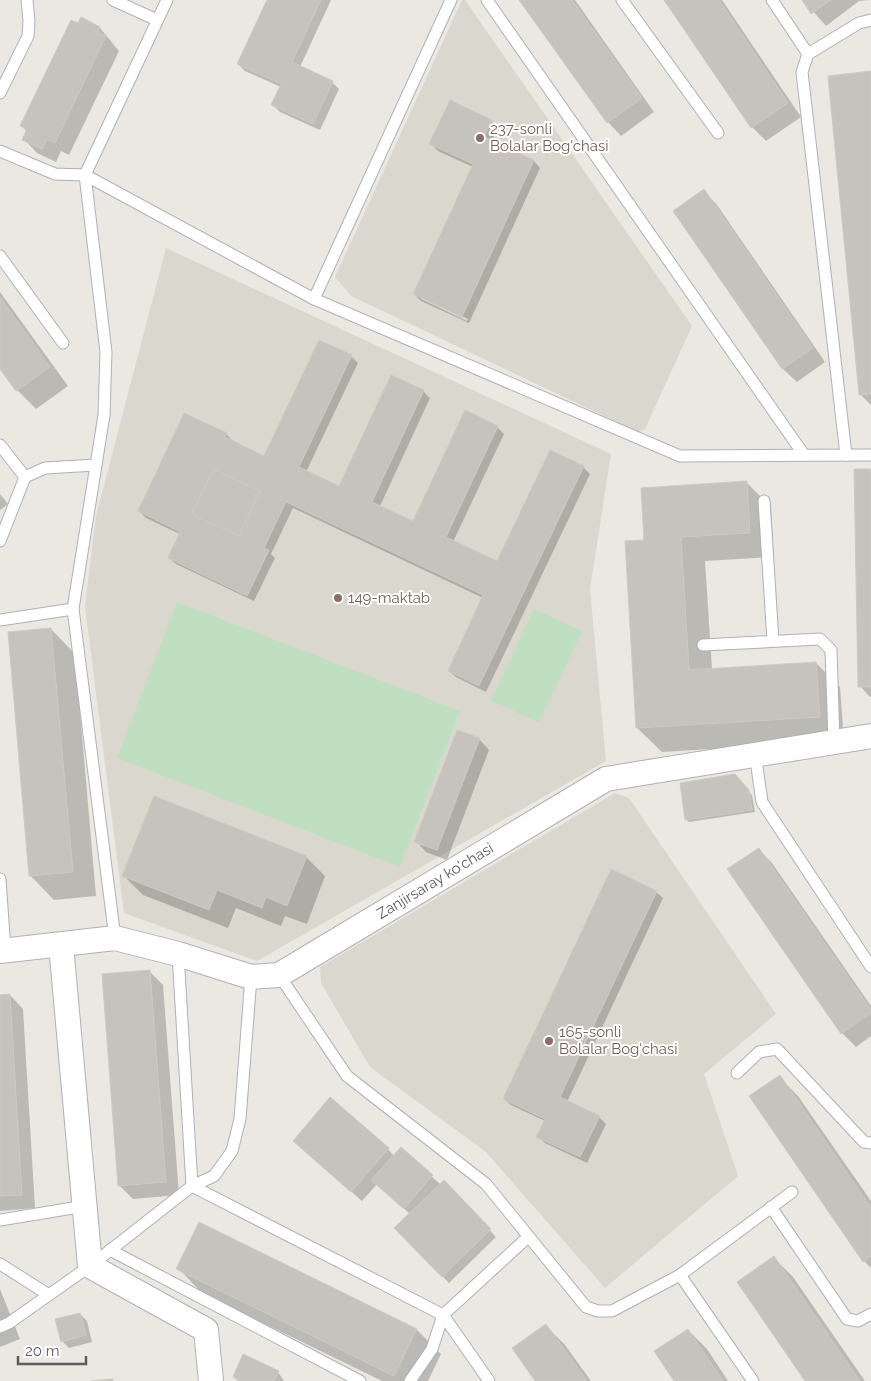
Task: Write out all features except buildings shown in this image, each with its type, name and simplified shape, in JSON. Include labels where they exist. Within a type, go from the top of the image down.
[{"type":"street","name":"Zanjirsaray ko'chasi","points":[[3,951],[116,938],[178,954],[251,977],[278,975],[606,779],[755,753],[871,736]]},
{"type":"street","points":[[61,945],[90,1266],[206,1330],[211,1381]]},
{"type":"lane","points":[[0,93],[28,36],[29,21],[26,0]]},
{"type":"lane","points":[[113,0],[158,20]]},
{"type":"lane","points":[[116,938],[73,609],[104,415],[106,352],[85,175],[167,0]]},
{"type":"lane","points":[[314,300],[450,0]]},
{"type":"lane","points":[[487,0],[804,455]]},
{"type":"lane","points":[[622,0],[718,133]]},
{"type":"lane","points":[[772,0],[808,54]]},
{"type":"lane","points":[[846,455],[802,72],[808,54],[860,23],[871,20]]},
{"type":"lane","points":[[0,151],[56,174],[85,175],[314,300],[680,456],[871,455]]},
{"type":"lane","points":[[0,256],[63,343]]},
{"type":"lane","points":[[0,445],[25,477]]},
{"type":"lane","points":[[0,541],[25,477],[45,468],[96,465]]},
{"type":"lane","points":[[764,501],[773,641]]},
{"type":"lane","points":[[0,620],[73,609]]},
{"type":"lane","points":[[703,645],[820,639],[831,650],[834,742]]},
{"type":"lane","points":[[755,753],[762,802],[871,967]]},
{"type":"lane","points":[[0,879],[3,951]]},
{"type":"lane","points":[[178,954],[192,1186]]},
{"type":"lane","points":[[278,975],[347,1076],[486,1184],[586,1307],[598,1311],[612,1311],[680,1274],[792,1192]]},
{"type":"lane","points":[[0,1327],[10,1323],[90,1266],[192,1186],[214,1176],[232,1151],[240,1119],[251,977]]},
{"type":"lane","points":[[736,1073],[759,1052],[777,1049],[864,1142],[871,1143]]},
{"type":"lane","points":[[192,1186],[444,1315],[489,1381]]},
{"type":"lane","points":[[0,1220],[85,1206]]},
{"type":"lane","points":[[771,1207],[848,1320],[858,1321],[871,1314]]},
{"type":"lane","points":[[410,1381],[432,1349],[444,1315],[528,1237]]},
{"type":"lane","points":[[110,1250],[360,1381]]},
{"type":"lane","points":[[0,1264],[49,1295]]},
{"type":"lane","points":[[680,1274],[753,1381]]},
{"type":"shaded area","name":"237-sonli Bolalar Bog'chasi","points":[[462,0],[465,0],[692,326],[645,429],[638,432],[351,296],[335,277]]},
{"type":"shaded area","name":"149-maktab","points":[[166,248],[611,454],[590,589],[606,761],[257,961],[124,913],[85,606],[96,516]]},
{"type":"shaded area","name":"165-sonli Bolalar Bog'chasi","points":[[615,793],[629,798],[776,1014],[704,1074],[738,1176],[605,1288],[486,1152],[370,1067],[321,983],[320,967]]},
{"type":"green space","points":[[177,602],[460,711],[400,867],[117,758]]},
{"type":"green space","points":[[534,609],[582,631],[539,723],[491,700]]},
{"type":"place","name":"237-sonli Bolalar Bog'chasi","points":[[480,138]]},
{"type":"place","name":"149-maktab","points":[[338,598]]},
{"type":"place","name":"165-sonli Bolalar Bog'chasi","points":[[549,1041]]}]
